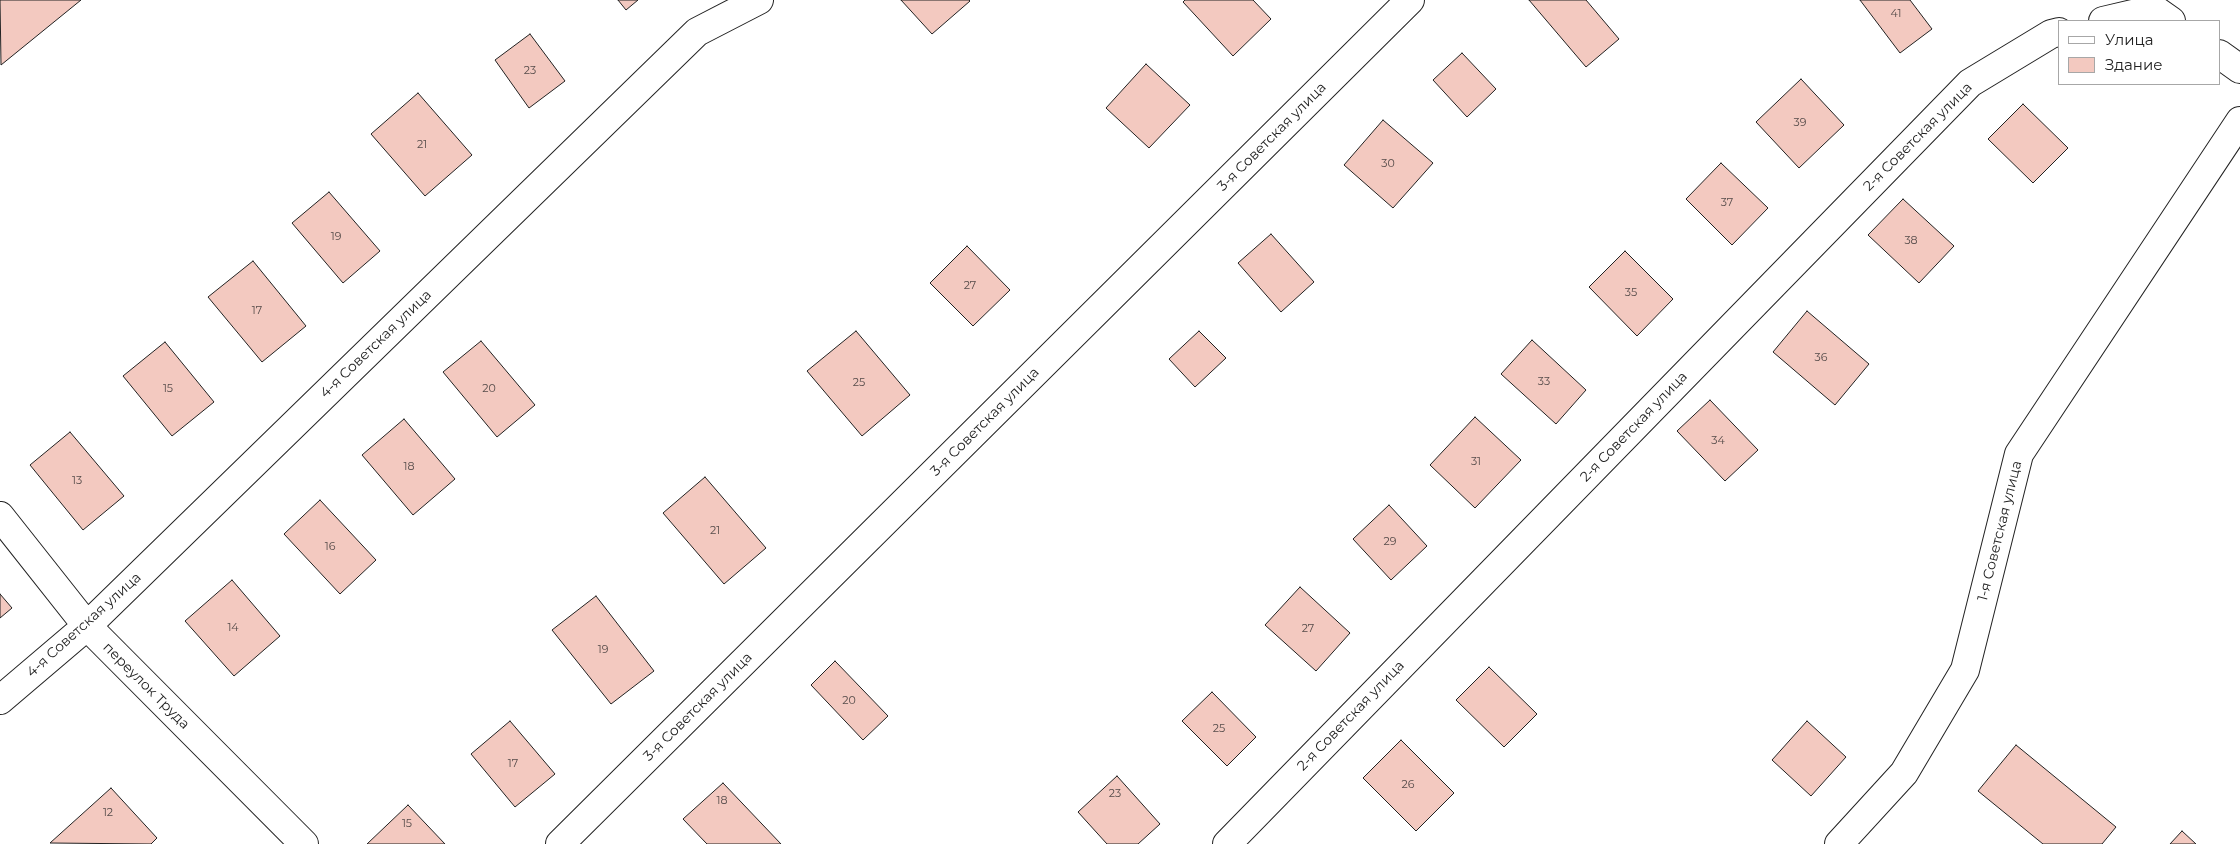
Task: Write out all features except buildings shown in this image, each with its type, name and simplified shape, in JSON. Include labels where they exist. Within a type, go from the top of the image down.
[{"type":"street","name":"4-я Советская улица","points":[[0,700],[87,626],[696,32],[759,0]]},
{"type":"street","name":"3-я Советская улица","points":[[560,844],[1410,0]]},
{"type":"street","points":[[2107,20],[2154,9],[2170,20]]},
{"type":"street","name":"2-я Советская улица","points":[[1227,844],[1970,83],[2051,34],[2058,32]]},
{"type":"street","points":[[2220,55],[2240,69]]},
{"type":"street","name":"1-я Советская улица","points":[[1839,844],[1904,772],[1965,670],[2019,454],[2240,121]]},
{"type":"street","name":"переулок Труда","points":[[0,516],[87,626],[304,844]]}]
